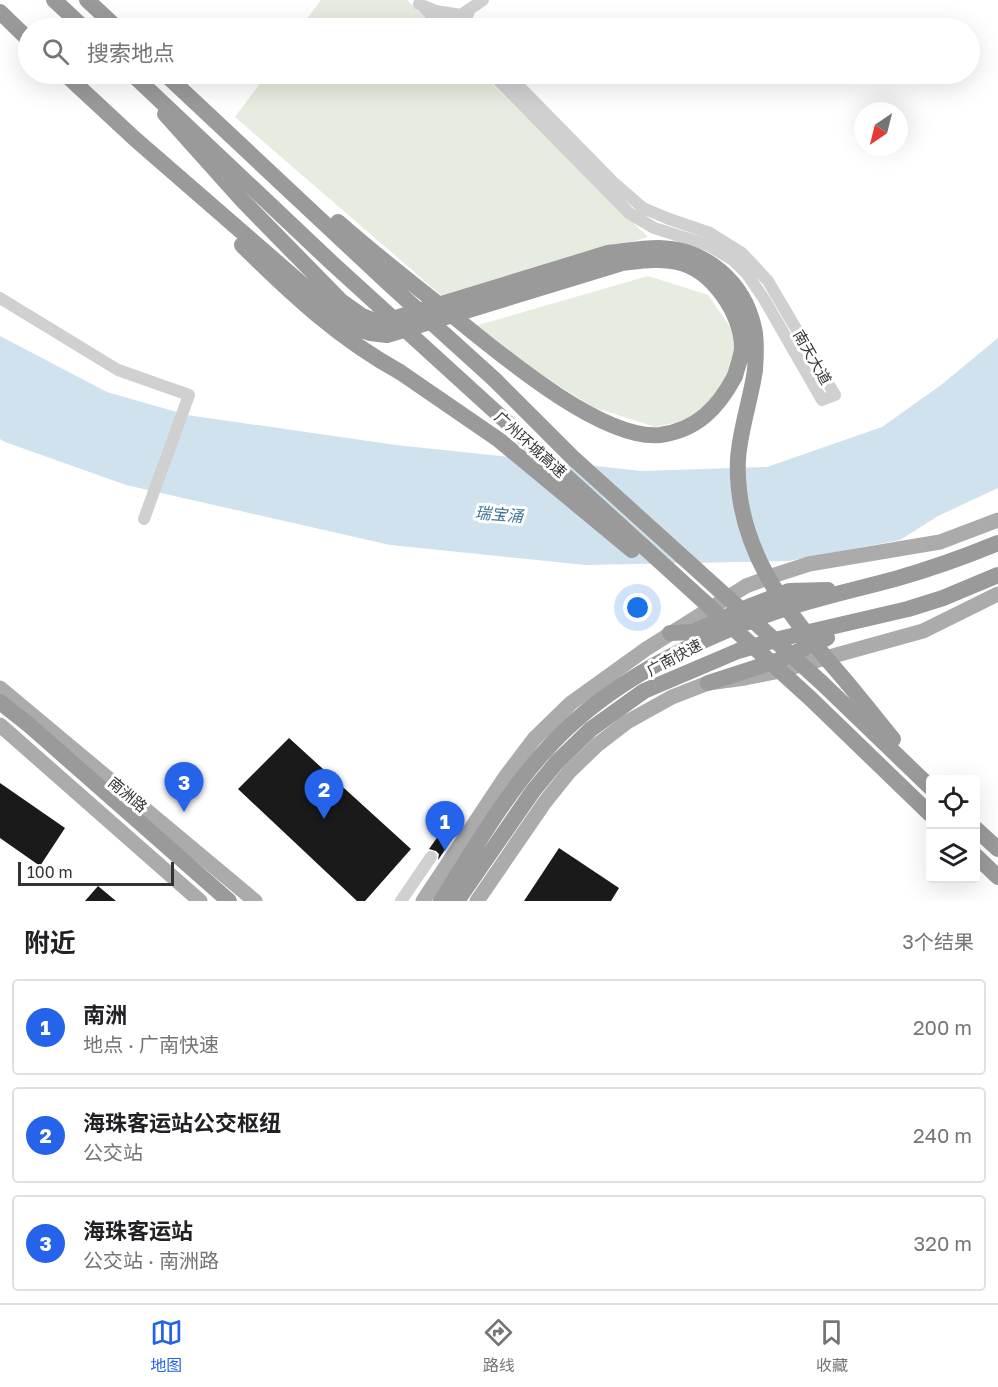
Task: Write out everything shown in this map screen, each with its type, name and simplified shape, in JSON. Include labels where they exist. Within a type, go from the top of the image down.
[{"type":"highway","points":[[54,0],[73,18]]},
{"type":"highway","points":[[66,0],[81,18]]},
{"type":"highway","points":[[87,0],[106,18]]},
{"type":"highway","points":[[0,12],[18,29]]},
{"type":"highway","points":[[77,84],[285,287],[325,322],[362,350],[400,372],[499,440],[811,699]]},
{"type":"highway","points":[[140,84],[242,200],[341,301],[362,316],[375,321],[386,321],[608,254],[634,249],[660,248],[693,255],[722,270],[737,290],[754,328],[755,370],[738,458],[744,522],[756,556],[784,607],[808,639],[926,780]]},
{"type":"highway","name":"广州环城高速","points":[[142,84],[332,263],[811,699],[926,810]]},
{"type":"highway","name":"广州环城高速","points":[[178,84],[388,284],[485,372],[572,458],[822,683],[926,781]]},
{"type":"highway","points":[[135,139],[349,325],[370,333],[387,335],[452,315],[622,263],[652,259],[680,263],[705,276],[724,297],[737,320],[742,349],[735,376],[723,399],[705,417],[687,428],[659,435],[634,433],[610,424],[573,405],[519,369],[452,315],[368,248],[179,84]]},
{"type":"highway","name":"广南快速","points":[[457,901],[533,791],[551,756],[585,713],[635,677],[690,647],[772,613],[958,560],[998,543]]},
{"type":"highway","name":"广南快速","points":[[441,901],[520,781],[551,756],[644,691],[738,651],[779,639],[870,619],[943,598],[998,575]]},
{"type":"highway","points":[[670,633],[693,632],[789,591],[856,589]]},
{"type":"highway","points":[[708,683],[779,660],[870,619]]},
{"type":"highway","points":[[0,702],[229,901]]},
{"type":"highway","points":[[980,833],[998,849]]},
{"type":"highway","points":[[980,861],[998,877]]},
{"type":"main road","points":[[423,901],[506,776],[534,740],[571,704],[670,633],[746,586],[809,564],[940,542],[998,520]]},
{"type":"main road","points":[[477,901],[545,802],[569,772],[597,745],[636,717],[672,697],[708,683],[775,672],[923,631],[998,594]]},
{"type":"main road","name":"南洲路","points":[[0,688],[252,899]]},
{"type":"main road","points":[[0,725],[200,901]]},
{"type":"street","points":[[417,2],[436,11],[461,15],[483,0]]},
{"type":"street","points":[[417,2],[435,18]]},
{"type":"street","points":[[466,18],[469,11]]},
{"type":"street","name":"南天大道","points":[[502,84],[629,213],[654,228],[708,245],[733,260],[747,274],[764,298],[822,400],[835,395],[768,281],[742,253],[710,233],[643,208],[613,182],[517,84]]},
{"type":"street","points":[[0,298],[118,370],[189,395],[144,519]]},
{"type":"street","points":[[401,901],[431,857]]},
{"type":"shaded area","points":[[321,0],[407,0],[426,18],[308,18]]},
{"type":"shaded area","points":[[260,84],[492,84],[648,237],[442,296],[235,117]]},
{"type":"shaded area","points":[[648,276],[708,295],[735,334],[733,363],[720,396],[692,419],[655,427],[593,407],[540,374],[475,326]]},
{"type":"water","name":"瑞宝涌","points":[[0,336],[107,392],[187,415],[396,445],[642,471],[767,467],[882,427],[941,385],[998,338],[998,488],[938,516],[900,540],[789,561],[585,565],[390,545],[126,485],[5,442],[0,439]]},
{"type":"building","points":[[289,738],[411,849],[365,901],[357,901],[238,789]]},
{"type":"building","points":[[0,783],[65,828],[40,866],[0,838]]},
{"type":"building","points":[[451,818],[462,825],[438,860],[439,854],[429,849]]},
{"type":"building","points":[[559,848],[619,888],[611,901],[524,901]]},
{"type":"building","points":[[98,886],[116,901],[85,901]]},
{"type":"place","name":"海珠客运站","points":[[184,812]]},
{"type":"place","name":"海珠客运站公交枢纽","points":[[324,819]]},
{"type":"place","name":"南洲","points":[[445,851]]}]
